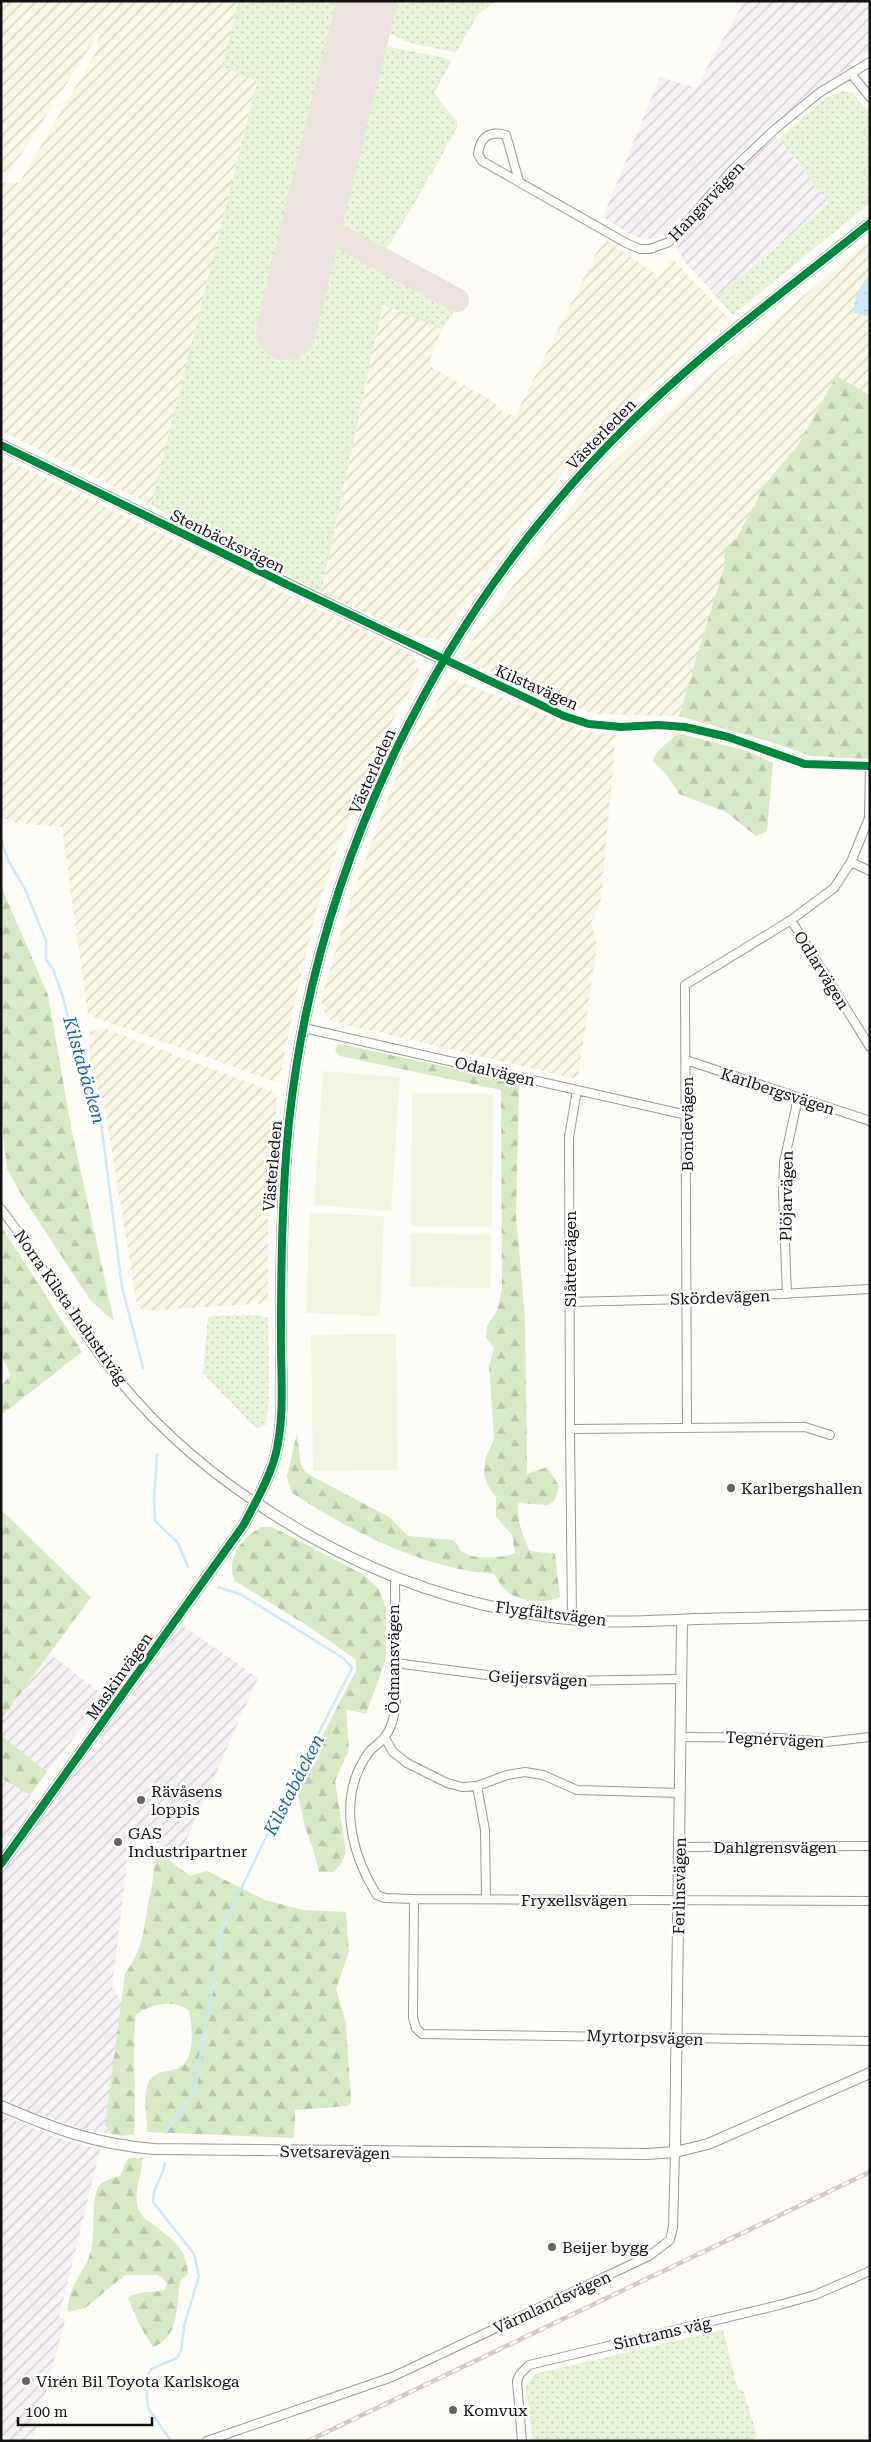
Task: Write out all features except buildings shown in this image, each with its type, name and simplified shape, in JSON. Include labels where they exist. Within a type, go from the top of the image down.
[{"type":"street","name":"Hangarvägen","points":[[519,181],[506,134],[498,132],[487,135],[479,144],[478,154],[482,160],[626,243],[640,248],[660,247],[674,237],[733,169],[774,130],[818,93],[852,75],[870,62]]},
{"type":"street","points":[[852,75],[870,97]]},
{"type":"street","name":"Västerleden","points":[[255,1502],[271,1468],[278,1440],[283,1192],[290,1117],[304,1028],[326,932],[356,843],[394,754],[444,660],[484,597],[536,527],[608,445],[652,401],[701,359],[870,223]]},
{"type":"street","name":"Stenbäcksvägen","points":[[1,445],[444,660]]},
{"type":"street","name":"Kilstavägen","points":[[444,660],[564,716],[589,724],[621,727]]},
{"type":"street","points":[[748,744],[805,764],[870,766]]},
{"type":"street","name":"Bondevägen","points":[[686,1428],[687,1115],[685,985],[791,920],[828,894],[851,862],[869,818],[870,766]]},
{"type":"street","points":[[851,862],[870,871]]},
{"type":"street","name":"Odlarvägen","points":[[791,920],[870,1047]]},
{"type":"street","name":"Odalvägen","points":[[304,1028],[687,1115]]},
{"type":"street","name":"Karlbergsvägen","points":[[686,1060],[870,1121]]},
{"type":"street","name":"Slåttervägen","points":[[572,1619],[569,1137],[577,1090]]},
{"type":"street","name":"Plöjarvägen","points":[[787,1294],[783,1193],[784,1162],[798,1098]]},
{"type":"street","name":"Norra Kilsta Industriväg","points":[[1,1209],[93,1345],[126,1387],[176,1440],[218,1476],[255,1502]]},
{"type":"street","name":"Skördevägen","points":[[570,1302],[687,1299],[870,1289]]},
{"type":"street","points":[[570,1430],[804,1427],[830,1435]]},
{"type":"street","name":"Flygfältsvägen","points":[[255,1502],[332,1550],[395,1577],[462,1599],[522,1612],[602,1621],[870,1615]]},
{"type":"street","name":"Maskinvägen","points":[[1,1864],[243,1526],[255,1502]]},
{"type":"street","name":"Ödmansvägen","points":[[395,1577],[396,1704],[393,1722],[384,1738],[370,1750],[354,1784],[350,1801],[352,1840],[359,1861],[377,1895],[385,1898],[414,1899]]},
{"type":"street","name":"Ferlinsvägen","points":[[675,2152],[682,1620]]},
{"type":"street","name":"Geijersvägen","points":[[395,1663],[495,1676],[554,1681],[681,1679]]},
{"type":"street","name":"Tegnérvägen","points":[[681,1737],[780,1738],[826,1742],[870,1738]]},
{"type":"street","points":[[384,1738],[393,1752],[427,1774],[462,1787],[477,1786],[507,1775],[526,1772],[543,1776],[577,1790],[680,1793]]},
{"type":"street","points":[[477,1786],[485,1830],[486,1899]]},
{"type":"street","name":"Dahlgrensvägen","points":[[679,1847],[870,1846]]},
{"type":"street","name":"Fryxellsvägen","points":[[414,1899],[870,1901]]},
{"type":"street","name":"Myrtorpsvägen","points":[[414,1899],[413,2018],[416,2028],[420,2032],[676,2039],[870,2041]]},
{"type":"street","points":[[675,2152],[708,2144],[870,2073]]},
{"type":"street","name":"Svetsarevägen","points":[[1,2106],[84,2138],[154,2149],[464,2154],[647,2154],[675,2152]]},
{"type":"street","name":"Värmlandsvägen","points":[[207,2441],[392,2377],[648,2256],[670,2240],[673,2227],[675,2152]]},
{"type":"street","name":"Sintrams väg","points":[[522,2441],[517,2381],[520,2374],[529,2365],[788,2303],[833,2288],[870,2271]]},
{"type":"shaded area","points":[[1,1],[239,1],[222,66],[257,81],[151,505],[1,431],[1,182],[19,183],[96,52],[99,33],[10,172],[1,172]]},
{"type":"shaded area","points":[[744,1],[870,1],[870,51],[758,134],[667,231],[655,238],[644,240],[626,232],[603,217],[660,77],[696,88]]},
{"type":"shaded area","points":[[776,136],[829,203],[717,297],[684,261],[676,244],[746,163]]},
{"type":"shaded area","points":[[870,240],[870,274],[862,282],[862,316],[870,317],[870,395],[836,377],[798,445],[766,483],[736,539],[724,548],[725,564],[679,716],[592,714],[459,658],[590,483],[699,384]]},
{"type":"shaded area","points":[[608,241],[658,276],[672,259],[730,319],[644,392],[569,465],[511,538],[440,640],[420,637],[321,592],[384,304],[442,329],[428,365],[494,402],[502,412],[515,416],[601,243]]},
{"type":"shaded area","points":[[1,457],[413,655],[417,664],[420,672],[381,742],[339,844],[316,911],[295,1001],[279,1083],[88,1015],[62,827],[17,823],[1,817]]},
{"type":"shaded area","points":[[451,678],[588,732],[616,735],[601,899],[591,923],[597,945],[578,1076],[573,1078],[331,1021],[324,1012],[321,1000],[351,898],[406,751]]},
{"type":"shaded area","points":[[103,1028],[274,1092],[277,1098],[268,1205],[268,1303],[143,1311],[137,1305],[105,1109],[90,1065],[90,1032]]},
{"type":"shaded area","points":[[182,1625],[258,1678],[179,1857],[137,1830],[128,1854],[112,1987],[122,2003],[105,2125],[111,2134],[81,2129],[27,2110],[1,2098],[1,1874]]},
{"type":"shaded area","points":[[50,1654],[106,1697],[47,1772],[1,1735],[1,1720]]},
{"type":"shaded area","points":[[1,1778],[30,1795],[33,1802],[1,1849]]},
{"type":"shaded area","points":[[1,2115],[55,2137],[100,2150],[59,2317],[65,2321],[32,2441],[14,2441],[1,2435]]},
{"type":"green space","points":[[239,1],[346,1],[266,325],[306,335],[327,256],[331,250],[339,248],[456,308],[442,329],[383,305],[321,592],[151,505],[257,82],[222,66]]},
{"type":"green space","points":[[390,1],[496,1],[478,14],[456,52],[414,44],[394,35],[387,29],[385,21]]},
{"type":"green space","points":[[389,47],[445,58],[451,62],[434,93],[457,122],[457,127],[431,175],[427,176],[428,180],[389,246],[382,250],[338,227],[335,221],[377,57]]},
{"type":"green space","points":[[843,91],[853,93],[870,114],[870,203],[733,315],[717,297],[829,203],[779,139],[824,99]]},
{"type":"green space","points":[[836,376],[870,395],[870,759],[811,756],[768,741],[679,716],[725,564],[724,548],[736,539],[766,483],[798,445]]},
{"type":"green space","points":[[678,733],[747,751],[773,763],[767,831],[756,836],[726,812],[679,794],[666,774],[653,761],[657,752]]},
{"type":"green space","points":[[1,886],[48,995],[72,1132],[114,1321],[91,1301],[22,1196],[7,1169],[1,1116]]},
{"type":"green space","points":[[339,1044],[508,1080],[519,1085],[516,1215],[525,1317],[527,1474],[547,1467],[559,1486],[555,1500],[548,1505],[518,1503],[518,1515],[530,1551],[555,1554],[560,1597],[548,1601],[534,1601],[515,1596],[505,1590],[494,1574],[440,1564],[388,1546],[339,1521],[292,1493],[287,1476],[297,1433],[301,1465],[306,1473],[389,1517],[408,1536],[453,1540],[460,1550],[472,1556],[487,1558],[515,1553],[512,1535],[496,1517],[496,1497],[488,1486],[484,1474],[485,1459],[494,1439],[489,1366],[494,1348],[486,1337],[487,1326],[497,1311],[502,1288],[501,1090],[340,1056],[335,1050]]},
{"type":"green space","points":[[323,1071],[400,1077],[391,1211],[314,1205]]},
{"type":"green space","points":[[412,1093],[493,1094],[492,1227],[411,1226]]},
{"type":"green space","points":[[310,1213],[384,1216],[380,1316],[306,1313]]},
{"type":"green space","points":[[1,1226],[82,1352],[1,1415],[1,1386],[11,1375],[1,1355]]},
{"type":"green space","points":[[411,1233],[491,1235],[490,1288],[410,1287]]},
{"type":"green space","points":[[262,1315],[268,1318],[269,1395],[266,1425],[256,1428],[203,1373],[208,1318],[212,1316]]},
{"type":"green space","points":[[396,1334],[398,1470],[313,1471],[311,1335]]},
{"type":"green space","points":[[1,1510],[91,1597],[1,1720]]},
{"type":"green space","points":[[261,1527],[272,1527],[364,1575],[378,1588],[386,1607],[386,1659],[366,1714],[346,1709],[349,1750],[335,1781],[346,1851],[342,1863],[334,1872],[319,1872],[305,1827],[296,1786],[356,1671],[356,1660],[314,1630],[235,1581],[232,1565],[237,1550],[248,1537]]},
{"type":"green space","points":[[1,1735],[47,1772],[30,1795],[1,1778]]},
{"type":"green space","points":[[163,1856],[190,1876],[207,1871],[265,1900],[303,1910],[346,1912],[349,1952],[336,1989],[346,2024],[351,2102],[348,2106],[295,2110],[294,2138],[147,2132],[145,2100],[151,2078],[183,2065],[187,2060],[192,2043],[189,2010],[176,2005],[162,2004],[136,2014],[134,2134],[123,2136],[111,2134],[105,2125],[125,1974],[141,1941],[154,1871],[154,1859]]},
{"type":"green space","points":[[128,2158],[142,2158],[137,2193],[138,2207],[141,2214],[177,2245],[185,2257],[187,2265],[188,2274],[180,2281],[177,2310],[172,2328],[162,2343],[153,2347],[139,2324],[128,2298],[142,2293],[165,2290],[167,2283],[158,2275],[125,2275],[85,2308],[68,2312],[70,2295],[91,2251],[96,2192],[103,2182],[120,2176]]},
{"type":"green space","points":[[723,2330],[738,2390],[743,2390],[757,2435],[754,2441],[533,2441],[526,2387],[534,2374]]},
{"type":"water","points":[[870,274],[870,317],[854,313],[858,292]]},
{"type":"waterway","name":"Kilstabäcken","points":[[1,841],[9,862],[25,889],[46,941],[46,959],[53,969],[63,997],[74,1042],[89,1090],[100,1115],[122,1287],[143,1368]]},
{"type":"waterway","name":"Kilstabäcken","points":[[157,1455],[154,1501],[155,1521],[178,1543],[188,1567]]},
{"type":"waterway","name":"Kilstabäcken","points":[[166,2133],[190,2098],[198,2078],[223,1927],[275,1818],[352,1668],[343,1658],[242,1595],[218,1587]]},
{"type":"waterway","name":"Kilstabäcken","points":[[165,2163],[154,2192],[153,2202],[194,2254],[199,2276],[184,2326],[181,2351],[177,2358],[151,2369],[146,2380],[148,2408],[171,2441]]},
{"type":"taxiway","points":[[318,202],[321,220],[329,231],[457,300]]},
{"type":"runway","points":[[286,330],[367,1]]},
{"type":"railway","points":[[308,2441],[870,2172]]},
{"type":"cycle path","points":[[1,1864],[243,1526],[269,1475],[278,1441],[282,1392],[281,1276],[285,1173],[289,1122],[304,1024],[328,928],[359,834],[399,743],[446,656],[501,573],[562,495],[630,423],[687,370],[870,223]]},
{"type":"cycle path","points":[[1,445],[292,587],[564,716],[589,724],[621,727],[658,725],[685,727],[728,737],[805,764],[870,766]]},
{"type":"place","name":"Karlbergshallen","points":[[731,1488]]},
{"type":"place","name":"Rävåsens loppis","points":[[141,1800]]},
{"type":"place","name":"GAS Industripartner","points":[[118,1842]]},
{"type":"place","name":"Beijer bygg","points":[[552,2247]]},
{"type":"place","name":"Virén Bil Toyota Karlskoga","points":[[26,2381]]},
{"type":"place","name":"Komvux","points":[[453,2410]]}]
